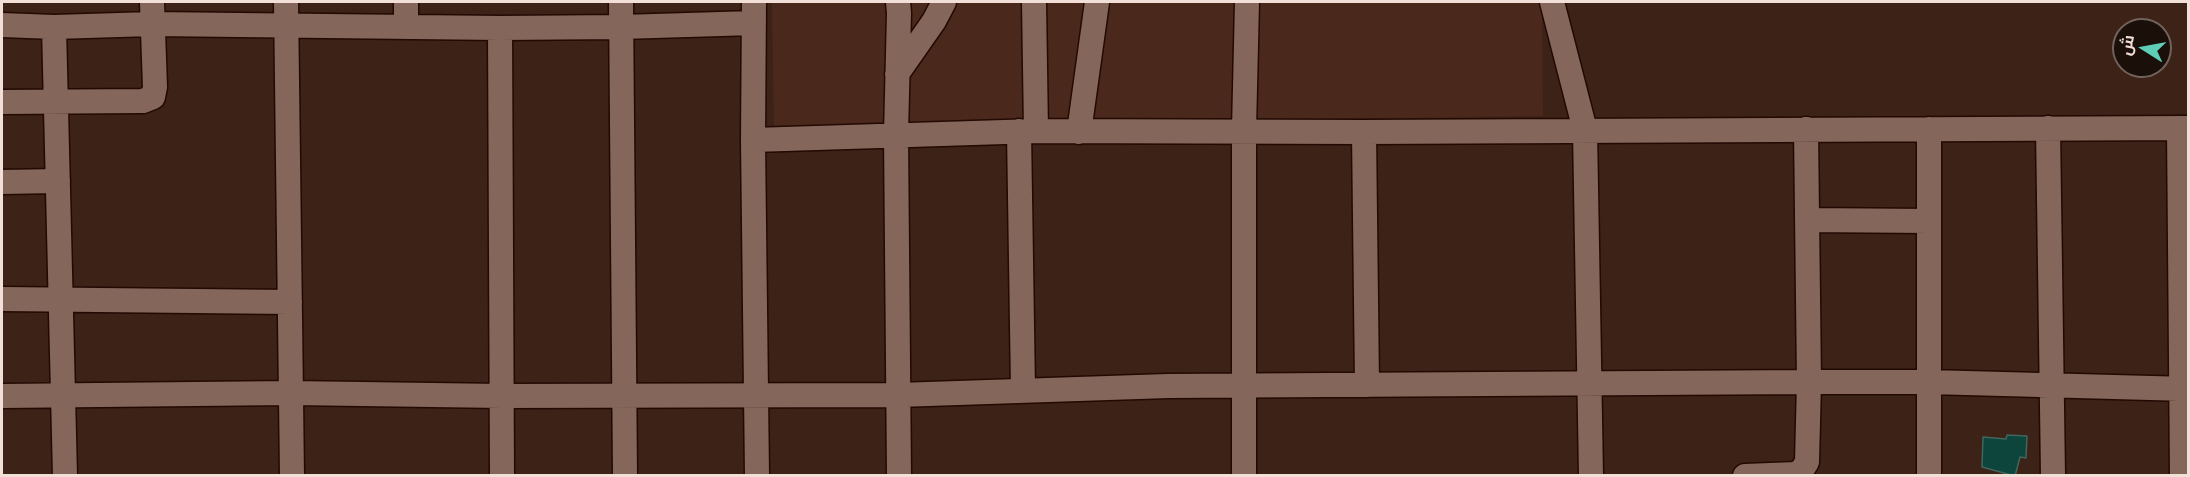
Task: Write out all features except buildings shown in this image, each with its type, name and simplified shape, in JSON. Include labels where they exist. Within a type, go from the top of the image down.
[{"type":"street","points":[[286,2],[292,476]]},
{"type":"street","points":[[406,2],[406,27]]},
{"type":"street","points":[[621,2],[625,476]]},
{"type":"street","points":[[898,2],[896,134],[899,476]]},
{"type":"street","points":[[897,74],[944,2]]},
{"type":"street","points":[[1023,390],[1027,131],[1034,2]]},
{"type":"street","points":[[1079,132],[1097,2]]},
{"type":"street","points":[[1244,476],[1244,130],[1247,2]]},
{"type":"street","points":[[1552,2],[1585,130],[1591,476]]},
{"type":"street","points":[[2,25],[54,27],[152,13],[286,26],[621,27],[754,12],[753,140],[757,476]]},
{"type":"street","points":[[2,102],[143,101],[153,97],[155,87],[152,13]]},
{"type":"street","points":[[54,27],[64,476]]},
{"type":"street","points":[[500,28],[502,476]]},
{"type":"street","points":[[2048,128],[2053,476]]},
{"type":"street","points":[[753,140],[1027,131],[1364,132],[2183,128],[2182,476]]},
{"type":"street","points":[[1745,476],[1796,474],[1807,462],[1809,382],[1806,129]]},
{"type":"street","points":[[1929,129],[1929,476]]},
{"type":"street","points":[[1364,132],[1367,385]]},
{"type":"street","points":[[2,182],[58,181]]},
{"type":"street","points":[[1807,220],[1929,220]]},
{"type":"street","points":[[2,299],[290,302]]},
{"type":"street","points":[[2,396],[291,393],[502,396],[898,395],[1245,386],[1809,382],[1929,382],[2184,389]]},
{"type":"shaded area","points":[[772,2],[1542,2],[1543,116],[774,127]]}]
